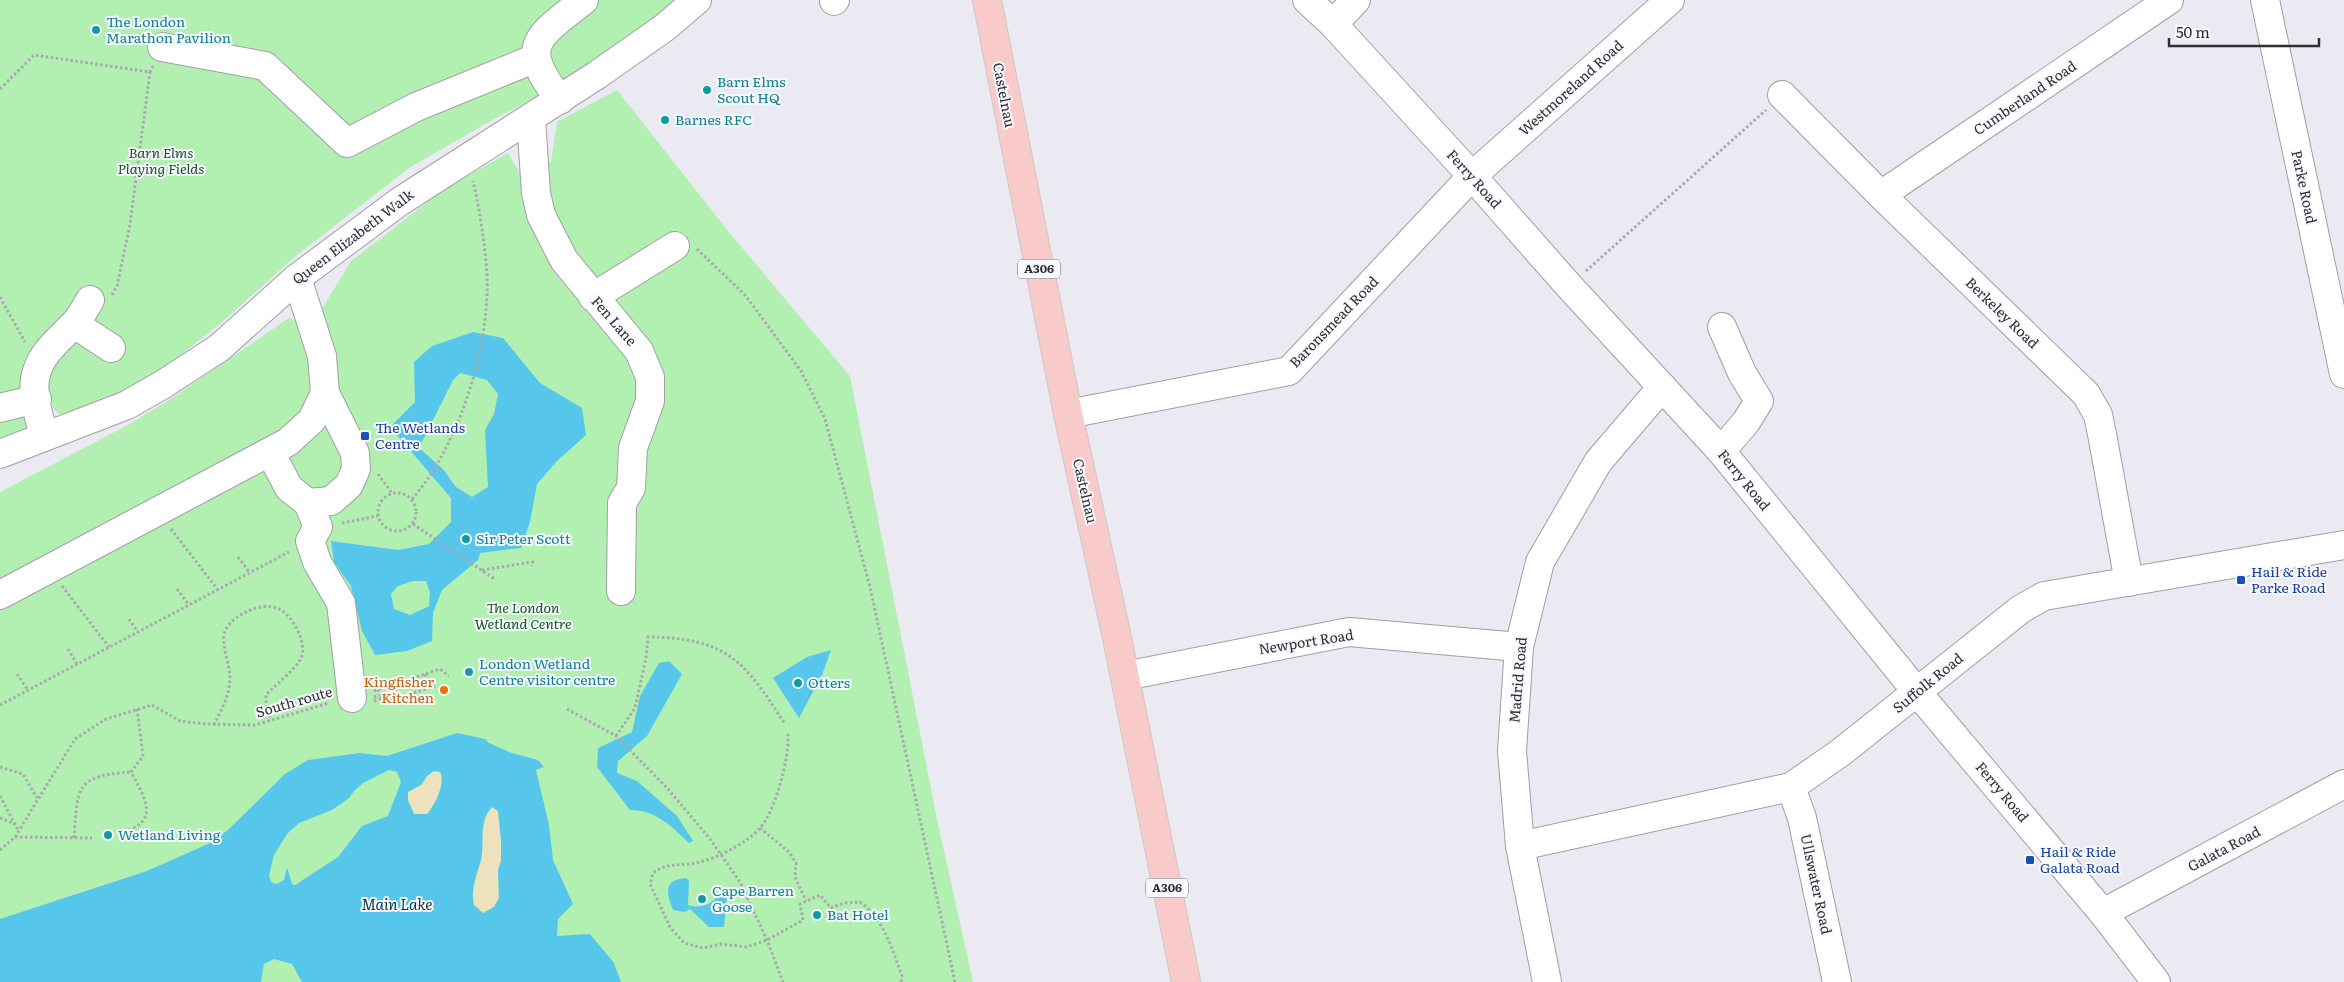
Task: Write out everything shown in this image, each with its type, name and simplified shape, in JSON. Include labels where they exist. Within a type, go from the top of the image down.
[{"type":"main road","name":"Castelnau","points":[[987,0],[1068,414],[1125,676],[1186,982]]},
{"type":"street","points":[[560,100],[540,71],[535,54],[542,35],[584,0]]},
{"type":"street","name":"Queen Elizabeth Walk","points":[[0,454],[127,405],[219,348],[297,278],[399,202],[560,100],[664,28],[697,0]]},
{"type":"street","name":"Ferry Road","points":[[1307,0],[1333,24],[1472,176],[1569,286],[1721,450],[1918,692],[2103,913],[2156,982]]},
{"type":"street","points":[[1333,24],[1356,0]]},
{"type":"street","name":"Westmoreland Road","points":[[1472,176],[1670,0]]},
{"type":"street","name":"Cumberland Road","points":[[1881,196],[2169,0]]},
{"type":"street","name":"Parke Road","points":[[2265,0],[2344,374]]},
{"type":"street","points":[[162,47],[265,66],[347,144],[416,107],[536,58]]},
{"type":"street","name":"Berkeley Road","points":[[1782,96],[1881,196],[2086,394],[2093,404],[2102,434],[2129,582]]},
{"type":"street","name":"Fen Lane","points":[[531,119],[536,193],[541,214],[564,260],[639,350],[650,377],[650,400],[633,448],[631,488],[622,503],[621,591]]},
{"type":"street","name":"Baronsmead Road","points":[[1068,414],[1289,370],[1472,176]]},
{"type":"street","points":[[593,297],[675,246]]},
{"type":"street","points":[[297,278],[322,356],[325,393],[355,453],[356,469],[349,485],[331,501],[312,524]]},
{"type":"street","points":[[91,309],[85,331],[111,348]]},
{"type":"street","points":[[44,437],[35,379],[48,349],[91,309]]},
{"type":"street","points":[[1721,450],[1746,422],[1759,401],[1742,373],[1722,327]]},
{"type":"street","name":"Madrid Road","points":[[1547,982],[1520,846],[1512,751],[1519,647],[1540,562],[1598,462],[1662,387]]},
{"type":"street","points":[[0,595],[288,442],[312,420],[325,393]]},
{"type":"street","points":[[0,408],[37,399]]},
{"type":"street","points":[[270,452],[289,488],[312,524],[317,562],[341,602],[352,698]]},
{"type":"street","name":"Suffolk Road","points":[[1520,846],[1791,787],[1840,753],[2032,601],[2058,592],[2129,582],[2344,545]]},
{"type":"street","name":"Newport Road","points":[[1125,676],[1349,632],[1519,647]]},
{"type":"street","name":"Galata Road","points":[[2103,913],[2344,784]]},
{"type":"street","name":"Ullswater Road","points":[[1791,787],[1802,818],[1837,982]]},
{"type":"path","points":[[91,309],[117,286],[130,224],[150,72],[162,47]]},
{"type":"path","points":[[0,89],[34,55],[150,72]]},
{"type":"path","points":[[1569,286],[1782,96]]},
{"type":"path","points":[[412,499],[425,484],[442,457],[473,383],[484,321],[487,277],[482,221],[472,180],[474,171],[468,157]]},
{"type":"path","points":[[675,246],[696,248],[745,295],[801,371],[825,419],[870,587],[955,982]]},
{"type":"path","points":[[0,297],[40,366]]},
{"type":"path","points":[[392,493],[402,493],[415,503],[417,513],[413,524],[396,531],[388,530],[382,525],[378,516],[378,506],[383,498],[392,493]]},
{"type":"path","points":[[160,511],[218,590]]},
{"type":"path","points":[[0,705],[250,572],[312,524],[378,516]]},
{"type":"path","points":[[413,524],[496,580]]},
{"type":"path","points":[[238,557],[250,572]]},
{"type":"path","points":[[482,570],[533,562],[532,566]]},
{"type":"path","points":[[50,568],[109,647]]},
{"type":"path","points":[[177,589],[189,605]]},
{"type":"path","points":[[214,725],[224,703],[230,680],[229,661],[222,641],[226,629],[240,616],[258,606],[279,609],[294,624],[303,643],[301,658],[266,695],[266,706],[271,720]]},
{"type":"path","points":[[129,619],[138,632]]},
{"type":"path","points":[[618,737],[635,708],[646,658],[648,637],[673,638],[705,644],[733,656],[754,677],[784,724]]},
{"type":"path","points":[[68,650],[77,664]]},
{"type":"path","name":"South route","points":[[0,850],[15,837],[37,798],[75,739],[106,719],[152,705],[180,721],[214,725],[255,725],[352,698],[440,669],[449,676]]},
{"type":"path","points":[[17,674],[28,690]]},
{"type":"path","points":[[425,674],[429,684]]},
{"type":"path","points":[[378,690],[384,703],[435,686]]},
{"type":"path","points":[[132,772],[143,756],[137,708]]},
{"type":"path","points":[[567,709],[618,737],[668,789],[722,854],[740,882],[767,940],[783,982]]},
{"type":"path","points":[[788,734],[782,782],[760,828],[722,854],[698,863],[663,865],[653,873],[650,884],[670,928],[684,944],[704,948],[721,944],[747,947],[767,940],[803,920],[800,904],[820,895],[831,908],[844,903],[860,902],[872,910],[888,940],[902,976],[901,982]]},
{"type":"path","points":[[0,767],[23,774],[37,798]]},
{"type":"path","points":[[124,832],[138,827],[146,816],[147,803],[132,772]]},
{"type":"path","points":[[74,838],[79,792],[88,780],[106,774],[132,772]]},
{"type":"path","points":[[0,796],[18,830]]},
{"type":"path","points":[[0,818],[15,824]]},
{"type":"path","points":[[760,828],[789,852],[796,863],[795,877],[806,901]]},
{"type":"path","points":[[15,837],[92,838]]},
{"type":"green space","name":"Barn Elms Playing Fields","points":[[0,0],[678,0],[665,12],[567,81],[494,119],[409,168],[297,255],[222,322],[147,382],[73,413],[59,414],[53,408],[50,390],[0,396]]},
{"type":"green space","name":"The London Wetland Centre","points":[[617,90],[728,231],[850,376],[937,819],[973,982],[0,982],[0,492],[126,426],[166,402],[289,318],[300,323],[320,312],[351,261],[443,190],[508,153],[522,176],[551,162],[557,122]]},
{"type":"green space","points":[[23,412],[27,430],[0,442],[0,417]]},
{"type":"sand","points":[[434,771],[440,772],[441,782],[434,805],[427,814],[414,814],[408,800],[408,792],[424,783],[427,776]]},
{"type":"sand","points":[[492,807],[498,811],[501,840],[501,861],[498,870],[499,898],[494,907],[482,913],[474,906],[473,898],[480,863],[483,827],[486,816]]},
{"type":"water","points":[[473,332],[503,338],[540,383],[582,408],[586,435],[557,461],[537,484],[530,522],[521,548],[480,553],[478,560],[442,590],[433,613],[432,641],[407,651],[375,655],[362,631],[351,586],[334,562],[331,541],[398,550],[429,544],[451,522],[451,498],[390,427],[415,402],[414,362],[432,346]],"holes":[[[460,373],[487,380],[498,394],[494,414],[485,430],[488,487],[472,497],[456,487],[443,469],[419,448],[453,380]],[[413,581],[426,581],[430,592],[429,606],[410,615],[394,609],[391,594],[398,586]]]},
{"type":"water","points":[[831,650],[822,675],[799,718],[773,678],[807,657]]},
{"type":"water","points":[[669,661],[682,674],[647,736],[618,761],[617,773],[637,781],[677,816],[693,841],[689,843],[669,825],[655,816],[630,810],[597,767],[598,748],[632,732],[640,696],[659,663]]},
{"type":"water","name":"Main Lake","points":[[457,733],[485,739],[489,743],[512,753],[538,760],[544,767],[536,770],[549,825],[553,860],[573,904],[558,919],[557,936],[590,934],[614,963],[621,982],[302,982],[292,964],[274,959],[264,964],[261,982],[0,982],[0,919],[147,871],[210,843],[228,830],[285,774],[308,760],[360,753],[387,756]],"holes":[[[389,770],[397,772],[401,782],[388,816],[362,826],[338,857],[295,885],[292,884],[287,867],[284,880],[277,884],[271,882],[269,875],[274,855],[287,834],[299,823],[332,810],[349,798],[363,783]],[[434,771],[440,772],[442,782],[436,800],[427,814],[414,814],[408,800],[408,792],[421,785],[427,776]],[[492,807],[498,811],[501,861],[498,870],[499,898],[494,907],[483,913],[474,905],[473,893],[474,882],[481,860],[483,825]]]},
{"type":"water","points":[[686,878],[689,881],[688,905],[704,906],[716,899],[724,891],[727,896],[724,927],[709,927],[690,909],[685,912],[673,910],[668,888],[673,881]]},
{"type":"place","name":"The London Marathon Pavilion","points":[[96,30]]},
{"type":"place","name":"Barn Elms Scout HQ","points":[[707,90]]},
{"type":"place","name":"Barnes RFC","points":[[665,120]]},
{"type":"place","name":"The Wetlands Centre","points":[[365,436]]},
{"type":"place","name":"Sir Peter Scott","points":[[466,539]]},
{"type":"place","name":"Hail & Ride Parke Road","points":[[2241,580]]},
{"type":"place","name":"London Wetland Centre visitor centre","points":[[469,672]]},
{"type":"place","name":"Otters","points":[[798,683]]},
{"type":"place","name":"Kingfisher Kitchen","points":[[444,690]]},
{"type":"place","name":"Wetland Living","points":[[108,835]]},
{"type":"place","name":"Hail & Ride Galata Road","points":[[2030,860]]},
{"type":"place","name":"Cape Barren Goose","points":[[702,899]]},
{"type":"place","name":"Bat Hotel","points":[[817,915]]}]
